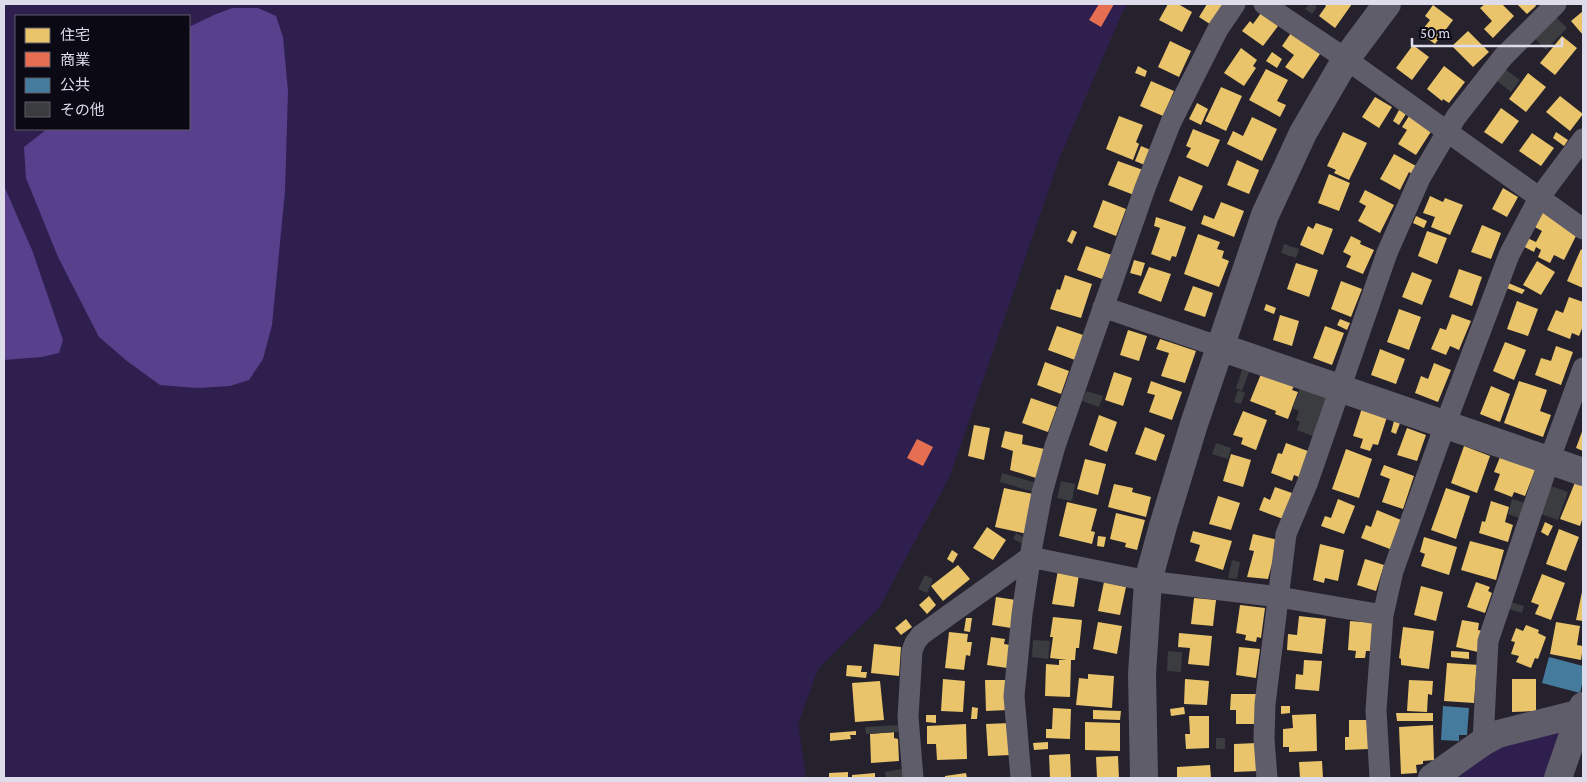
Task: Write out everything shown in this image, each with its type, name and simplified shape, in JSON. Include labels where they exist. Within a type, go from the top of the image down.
[{"type":"street","points":[[1021,778],[1014,696],[1022,614],[1042,493],[1055,446],[1103,307],[1145,188],[1171,122],[1218,29],[1235,4]]},
{"type":"street","points":[[1264,4],[1346,58],[1583,229]]},
{"type":"street","points":[[1144,778],[1142,674],[1148,582],[1168,507],[1194,424],[1265,215],[1303,133],[1346,58],[1387,4]]},
{"type":"street","points":[[1267,778],[1264,739],[1265,704],[1286,534],[1307,484],[1387,253],[1420,178],[1456,117],[1503,57],[1556,4]]},
{"type":"street","points":[[1380,778],[1376,710],[1383,615],[1393,571],[1509,255],[1539,198],[1583,139]]},
{"type":"street","points":[[1103,307],[1583,472]]},
{"type":"street","points":[[1483,742],[1488,641],[1549,460],[1583,368]]},
{"type":"street","points":[[913,778],[908,717],[912,651],[915,642],[921,635],[1030,557],[1148,582],[1278,597],[1383,615]]},
{"type":"street","points":[[1432,778],[1483,742],[1498,734],[1582,711]]},
{"type":"street","points":[[1558,778],[1582,711]]},
{"type":"shaded area","points":[[4,4],[1128,4],[1122,13],[1060,157],[950,476],[879,608],[818,669],[798,724],[806,778],[4,778]]},
{"type":"shaded area","points":[[232,8],[258,8],[276,16],[283,37],[288,91],[285,191],[272,325],[263,359],[249,380],[230,386],[197,388],[160,385],[127,361],[99,337],[58,257],[26,178],[24,147],[46,130],[190,130],[190,27]]},
{"type":"shaded area","points":[[4,186],[32,250],[63,340],[59,353],[42,357],[4,360]]},
{"type":"shaded area","points":[[1557,729],[1563,736],[1548,778],[1452,778],[1497,747]]},
{"type":"building: 住宅","points":[[1168,4],[1178,4],[1192,12],[1182,32],[1159,20]]},
{"type":"building: 住宅","points":[[1207,4],[1222,4],[1228,7],[1216,28],[1199,17]]},
{"type":"building: 住宅","points":[[1324,4],[1352,4],[1335,28],[1319,16],[1326,6]]},
{"type":"building: 住宅","points":[[1485,4],[1502,4],[1514,16],[1493,38],[1484,29],[1492,21],[1480,8]]},
{"type":"building: 住宅","points":[[1517,4],[1535,4],[1536,6],[1527,14]]},
{"type":"building: 住宅","points":[[1433,5],[1453,20],[1435,44],[1420,33],[1430,20],[1425,16]]},
{"type":"building: 住宅","points":[[1583,11],[1583,35],[1571,21]]},
{"type":"building: 住宅","points":[[1261,13],[1278,26],[1263,46],[1242,31],[1250,21],[1253,24]]},
{"type":"building: 住宅","points":[[1293,30],[1320,54],[1303,79],[1285,67],[1294,55],[1282,46]]},
{"type":"building: 住宅","points":[[1468,31],[1489,52],[1473,67],[1452,46]]},
{"type":"building: 住宅","points":[[1562,36],[1577,48],[1555,75],[1540,63]]},
{"type":"building: 住宅","points":[[1170,41],[1191,51],[1179,77],[1158,67]]},
{"type":"building: 住宅","points":[[1413,45],[1429,57],[1412,80],[1396,68]]},
{"type":"building: 住宅","points":[[1241,48],[1257,60],[1253,66],[1256,68],[1244,86],[1224,73]]},
{"type":"building: 住宅","points":[[1272,52],[1282,59],[1277,68],[1266,61]]},
{"type":"building: 住宅","points":[[1138,66],[1147,71],[1145,77],[1135,73]]},
{"type":"building: 住宅","points":[[1444,66],[1465,82],[1449,103],[1443,99],[1442,101],[1427,89]]},
{"type":"building: 住宅","points":[[1266,69],[1288,80],[1277,101],[1286,105],[1280,117],[1249,100]]},
{"type":"building: 住宅","points":[[1528,73],[1546,87],[1526,112],[1509,99]]},
{"type":"building: 住宅","points":[[1151,81],[1174,91],[1163,116],[1140,106]]},
{"type":"building: 住宅","points":[[1221,87],[1242,96],[1226,131],[1205,121]]},
{"type":"building: 住宅","points":[[1560,96],[1583,114],[1570,131],[1546,112]]},
{"type":"building: 住宅","points":[[1375,97],[1392,107],[1379,128],[1362,117]]},
{"type":"building: 住宅","points":[[1197,103],[1208,109],[1201,125],[1189,119]]},
{"type":"building: 住宅","points":[[1501,108],[1519,121],[1502,144],[1484,132]]},
{"type":"building: 住宅","points":[[1399,110],[1406,114],[1399,125],[1393,121]]},
{"type":"building: 住宅","points":[[1119,116],[1143,125],[1136,142],[1139,144],[1133,160],[1106,149]]},
{"type":"building: 住宅","points":[[1409,116],[1432,130],[1416,155],[1398,144],[1407,130],[1402,127]]},
{"type":"building: 住宅","points":[[1252,117],[1277,129],[1262,161],[1227,144],[1233,131],[1243,136]]},
{"type":"building: 住宅","points":[[1193,129],[1220,140],[1208,167],[1186,157],[1191,148],[1186,146]]},
{"type":"building: 住宅","points":[[1343,132],[1367,143],[1349,180],[1334,173],[1336,170],[1327,166]]},
{"type":"building: 住宅","points":[[1556,132],[1568,140],[1564,146],[1553,138]]},
{"type":"building: 住宅","points":[[1532,133],[1554,148],[1541,166],[1519,151]]},
{"type":"building: 住宅","points":[[1141,146],[1153,151],[1147,166],[1135,161]]},
{"type":"building: 住宅","points":[[1394,154],[1416,166],[1412,174],[1409,172],[1400,190],[1380,179]]},
{"type":"building: 住宅","points":[[1237,160],[1259,170],[1249,194],[1227,185]]},
{"type":"building: 住宅","points":[[1118,161],[1143,170],[1134,195],[1108,185]]},
{"type":"building: 住宅","points":[[1329,174],[1350,183],[1339,211],[1318,203]]},
{"type":"building: 住宅","points":[[1179,176],[1203,186],[1192,211],[1169,201]]},
{"type":"building: 住宅","points":[[1503,188],[1518,197],[1507,217],[1492,209]]},
{"type":"building: 住宅","points":[[1365,190],[1394,205],[1380,233],[1358,221],[1366,206],[1359,202]]},
{"type":"building: 住宅","points":[[1430,196],[1443,202],[1445,198],[1463,205],[1450,235],[1431,227],[1435,217],[1423,213]]},
{"type":"building: 住宅","points":[[1103,200],[1126,209],[1116,236],[1093,227]]},
{"type":"building: 住宅","points":[[1221,202],[1244,211],[1234,237],[1201,224],[1204,215],[1214,219]]},
{"type":"building: 住宅","points":[[1544,206],[1579,230],[1564,260],[1554,255],[1550,263],[1538,257],[1541,250],[1536,247],[1534,252],[1519,244],[1523,236],[1536,242],[1542,231],[1533,226]]},
{"type":"building: 住宅","points":[[1416,216],[1427,221],[1424,228],[1413,223]]},
{"type":"building: 住宅","points":[[1156,217],[1186,227],[1176,257],[1172,256],[1170,261],[1151,254],[1160,228],[1154,226]]},
{"type":"building: 住宅","points":[[1316,223],[1333,229],[1323,255],[1300,245],[1308,226],[1313,229]]},
{"type":"building: 住宅","points":[[1482,225],[1501,233],[1491,259],[1471,252]]},
{"type":"building: 住宅","points":[[1072,230],[1077,232],[1072,244],[1067,241]]},
{"type":"building: 住宅","points":[[1427,231],[1447,238],[1437,264],[1418,256]]},
{"type":"building: 住宅","points":[[1198,234],[1220,242],[1217,249],[1224,251],[1222,258],[1229,261],[1219,287],[1184,274]]},
{"type":"building: 住宅","points":[[1351,236],[1361,241],[1360,244],[1374,250],[1363,274],[1346,267],[1351,256],[1343,252]]},
{"type":"building: 住宅","points":[[1086,246],[1112,255],[1102,279],[1077,270]]},
{"type":"building: 住宅","points":[[1581,249],[1583,251],[1583,288],[1567,281]]},
{"type":"building: 住宅","points":[[1134,260],[1145,263],[1141,276],[1130,273]]},
{"type":"building: 住宅","points":[[1537,261],[1555,272],[1541,295],[1523,285]]},
{"type":"building: 住宅","points":[[1296,263],[1318,270],[1309,297],[1287,289]]},
{"type":"building: 住宅","points":[[1149,267],[1171,274],[1161,302],[1138,293]]},
{"type":"building: 住宅","points":[[1459,269],[1482,277],[1472,306],[1449,297]]},
{"type":"building: 住宅","points":[[1412,272],[1432,280],[1422,305],[1402,297]]},
{"type":"building: 住宅","points":[[1065,275],[1092,284],[1081,318],[1050,309],[1057,289],[1060,290]]},
{"type":"building: 住宅","points":[[1341,281],[1362,289],[1351,317],[1331,309]]},
{"type":"building: 住宅","points":[[1506,282],[1525,290],[1522,294],[1504,287]]},
{"type":"building: 住宅","points":[[1193,286],[1213,293],[1205,317],[1184,310]]},
{"type":"building: 住宅","points":[[1569,297],[1583,302],[1583,326],[1579,336],[1572,333],[1570,339],[1547,330],[1556,310],[1563,313]]},
{"type":"building: 住宅","points":[[1517,301],[1538,309],[1528,336],[1507,329]]},
{"type":"building: 住宅","points":[[1266,304],[1276,308],[1274,314],[1264,310]]},
{"type":"building: 住宅","points":[[1399,309],[1421,317],[1409,350],[1387,342]]},
{"type":"building: 住宅","points":[[1452,314],[1471,321],[1459,350],[1450,346],[1446,355],[1431,349],[1440,328],[1446,330]]},
{"type":"building: 住宅","points":[[1280,315],[1299,321],[1292,346],[1273,340]]},
{"type":"building: 住宅","points":[[1340,319],[1350,323],[1347,330],[1337,325]]},
{"type":"building: 住宅","points":[[1057,326],[1083,335],[1075,360],[1048,350]]},
{"type":"building: 住宅","points":[[1325,326],[1344,333],[1332,365],[1313,358]]},
{"type":"building: 住宅","points":[[1128,330],[1147,336],[1139,361],[1120,355]]},
{"type":"building: 住宅","points":[[1160,339],[1196,351],[1185,383],[1161,376],[1169,353],[1156,349]]},
{"type":"building: 住宅","points":[[1505,342],[1526,350],[1514,380],[1493,371]]},
{"type":"building: 住宅","points":[[1556,346],[1573,352],[1561,385],[1535,375],[1541,358],[1551,361]]},
{"type":"building: 住宅","points":[[1380,349],[1405,359],[1396,384],[1371,375]]},
{"type":"building: 住宅","points":[[1045,362],[1069,371],[1061,394],[1037,385]]},
{"type":"building: 住宅","points":[[1434,363],[1451,370],[1438,402],[1415,393],[1421,376],[1428,379]]},
{"type":"building: 住宅","points":[[1114,372],[1132,378],[1123,406],[1105,400]]},
{"type":"building: 住宅","points":[[1261,374],[1294,386],[1292,390],[1298,392],[1288,419],[1275,414],[1276,411],[1250,401]]},
{"type":"building: 住宅","points":[[1151,381],[1182,392],[1172,420],[1149,412],[1155,395],[1147,393]]},
{"type":"building: 住宅","points":[[1519,381],[1547,390],[1540,411],[1551,415],[1543,437],[1504,423]]},
{"type":"building: 住宅","points":[[1491,386],[1510,394],[1500,422],[1480,414]]},
{"type":"building: 住宅","points":[[1031,398],[1057,407],[1048,432],[1022,423]]},
{"type":"building: 住宅","points":[[1362,408],[1387,417],[1378,445],[1373,444],[1370,451],[1360,448],[1363,439],[1353,436]]},
{"type":"building: 住宅","points":[[1243,411],[1267,420],[1256,450],[1241,444],[1243,438],[1233,435]]},
{"type":"building: 住宅","points":[[1099,415],[1117,422],[1107,452],[1089,445]]},
{"type":"building: 住宅","points":[[1394,421],[1400,423],[1396,434],[1391,432]]},
{"type":"building: 住宅","points":[[974,425],[990,428],[984,460],[968,456]]},
{"type":"building: 住宅","points":[[1145,427],[1165,435],[1156,461],[1135,454]]},
{"type":"building: 住宅","points":[[1407,428],[1426,435],[1417,461],[1397,455]]},
{"type":"building: 住宅","points":[[1583,429],[1583,451],[1576,448]]},
{"type":"building: 住宅","points":[[1005,431],[1023,435],[1022,444],[1044,449],[1036,478],[1010,470],[1013,451],[1001,447]]},
{"type":"building: 住宅","points":[[1286,443],[1316,454],[1306,480],[1294,475],[1292,481],[1271,473],[1278,453],[1282,454]]},
{"type":"building: 住宅","points":[[1464,446],[1490,456],[1477,493],[1451,483]]},
{"type":"building: 住宅","points":[[1346,449],[1372,459],[1359,498],[1332,489]]},
{"type":"building: 住宅","points":[[1231,454],[1251,460],[1243,487],[1223,481]]},
{"type":"building: 住宅","points":[[1500,457],[1535,470],[1525,496],[1514,492],[1512,497],[1494,490],[1500,474],[1494,472]]},
{"type":"building: 住宅","points":[[1085,459],[1106,464],[1098,495],[1077,489]]},
{"type":"building: 住宅","points":[[1384,465],[1414,476],[1403,509],[1382,502],[1390,479],[1380,475]]},
{"type":"building: 住宅","points":[[1576,480],[1583,483],[1583,517],[1580,526],[1560,519]]},
{"type":"building: 住宅","points":[[1114,484],[1133,488],[1132,492],[1151,497],[1146,517],[1108,507]]},
{"type":"building: 住宅","points":[[1275,487],[1292,493],[1283,519],[1259,510],[1264,497],[1270,500]]},
{"type":"building: 住宅","points":[[1004,488],[1033,494],[1027,534],[995,527]]},
{"type":"building: 住宅","points":[[1446,488],[1470,496],[1456,539],[1431,530]]},
{"type":"building: 住宅","points":[[1218,496],[1240,503],[1231,530],[1209,524]]},
{"type":"building: 住宅","points":[[1338,499],[1355,506],[1344,534],[1321,526],[1325,516],[1331,518]]},
{"type":"building: 住宅","points":[[1491,501],[1509,507],[1505,522],[1513,525],[1508,542],[1479,533],[1482,521],[1485,522]]},
{"type":"building: 住宅","points":[[1067,502],[1097,509],[1091,531],[1095,532],[1092,544],[1059,536]]},
{"type":"building: 住宅","points":[[1377,510],[1401,520],[1390,549],[1361,538],[1366,525],[1371,527]]},
{"type":"building: 住宅","points":[[1116,513],[1145,520],[1137,550],[1125,547],[1126,543],[1110,539]]},
{"type":"building: 住宅","points":[[1545,522],[1553,526],[1548,536],[1541,532]]},
{"type":"building: 住宅","points":[[987,527],[1006,540],[993,560],[973,548]]},
{"type":"building: 住宅","points":[[1559,529],[1579,537],[1566,571],[1546,564]]},
{"type":"building: 住宅","points":[[1193,531],[1232,541],[1223,570],[1195,561],[1200,545],[1190,542]]},
{"type":"building: 住宅","points":[[1253,534],[1278,540],[1268,579],[1247,577],[1254,551],[1249,550]]},
{"type":"building: 住宅","points":[[1098,536],[1106,537],[1104,547],[1097,546]]},
{"type":"building: 住宅","points":[[1424,537],[1457,547],[1449,575],[1421,566],[1425,554],[1420,552]]},
{"type":"building: 住宅","points":[[1470,541],[1504,550],[1496,580],[1461,570]]},
{"type":"building: 住宅","points":[[1320,544],[1344,550],[1338,581],[1325,578],[1324,583],[1313,580]]},
{"type":"building: 住宅","points":[[952,550],[958,554],[953,563],[947,559]]},
{"type":"building: 住宅","points":[[1365,559],[1384,565],[1376,591],[1357,585]]},
{"type":"building: 住宅","points":[[958,565],[970,579],[943,601],[931,586]]},
{"type":"building: 住宅","points":[[1058,570],[1079,574],[1074,607],[1052,604]]},
{"type":"building: 住宅","points":[[1542,574],[1565,583],[1551,620],[1535,614],[1539,605],[1531,602]]},
{"type":"building: 住宅","points":[[1104,582],[1126,587],[1120,615],[1098,611]]},
{"type":"building: 住宅","points":[[1476,582],[1490,587],[1488,591],[1492,593],[1485,613],[1467,607]]},
{"type":"building: 住宅","points":[[1421,586],[1443,592],[1436,621],[1414,615]]},
{"type":"building: 住宅","points":[[1583,592],[1583,621],[1576,620]]},
{"type":"building: 住宅","points":[[929,596],[936,605],[927,614],[919,605]]},
{"type":"building: 住宅","points":[[996,597],[1016,600],[1011,628],[992,625]]},
{"type":"building: 住宅","points":[[1194,598],[1216,600],[1213,626],[1191,624]]},
{"type":"building: 住宅","points":[[1240,605],[1265,608],[1261,638],[1257,637],[1256,642],[1245,640],[1246,635],[1236,633]]},
{"type":"building: 住宅","points":[[1299,616],[1326,619],[1322,654],[1287,650],[1288,634],[1297,635]]},
{"type":"building: 住宅","points":[[1053,617],[1082,620],[1079,648],[1076,648],[1075,660],[1071,660],[1070,697],[1045,696],[1046,664],[1059,665],[1059,660],[1067,660],[1050,658],[1053,637],[1050,637]]},
{"type":"building: 住宅","points":[[966,618],[972,618],[970,632],[964,631]]},
{"type":"building: 住宅","points":[[906,619],[912,627],[901,635],[895,628]]},
{"type":"building: 住宅","points":[[1462,620],[1479,623],[1478,630],[1483,631],[1478,652],[1456,647]]},
{"type":"building: 住宅","points":[[1350,621],[1374,623],[1372,651],[1366,651],[1365,658],[1355,658],[1356,651],[1348,650]]},
{"type":"building: 住宅","points":[[1098,622],[1122,626],[1117,654],[1093,649]]},
{"type":"building: 住宅","points":[[1556,622],[1580,626],[1577,645],[1583,646],[1581,660],[1550,654]]},
{"type":"building: 住宅","points":[[1526,625],[1539,630],[1538,633],[1546,637],[1538,659],[1535,658],[1531,668],[1516,662],[1519,656],[1511,654],[1515,642],[1511,641],[1516,628],[1523,631]]},
{"type":"building: 住宅","points":[[1403,627],[1434,631],[1429,669],[1401,665],[1401,659],[1399,658]]},
{"type":"building: 住宅","points":[[949,632],[968,634],[967,642],[972,642],[970,656],[966,655],[964,670],[945,668]]},
{"type":"building: 住宅","points":[[1179,633],[1212,636],[1209,666],[1188,664],[1190,648],[1178,647]]},
{"type":"building: 住宅","points":[[991,637],[1005,639],[1004,644],[1010,645],[1007,668],[987,665]]},
{"type":"building: 住宅","points":[[874,644],[901,647],[899,676],[871,673]]},
{"type":"building: 住宅","points":[[1239,647],[1260,649],[1256,678],[1236,675]]},
{"type":"building: 住宅","points":[[1451,651],[1469,652],[1469,659],[1451,657]]},
{"type":"building: 住宅","points":[[1304,660],[1322,661],[1319,691],[1295,689],[1296,674],[1303,675]]},
{"type":"building: 住宅","points":[[1447,663],[1480,665],[1476,675],[1474,703],[1444,701]]},
{"type":"building: 住宅","points":[[847,665],[862,666],[861,672],[867,672],[866,678],[846,676]]},
{"type":"building: 住宅","points":[[1088,674],[1114,676],[1112,708],[1076,705],[1079,678],[1088,679]]},
{"type":"building: 住宅","points":[[943,679],[965,681],[963,712],[941,711]]},
{"type":"building: 住宅","points":[[1185,679],[1209,681],[1207,705],[1184,704]]},
{"type":"building: 住宅","points":[[1512,679],[1536,679],[1536,711],[1512,712]]},
{"type":"building: 住宅","points":[[985,680],[1007,680],[1008,710],[986,711]]},
{"type":"building: 住宅","points":[[1409,680],[1433,681],[1432,695],[1428,694],[1427,712],[1407,711]]},
{"type":"building: 住宅","points":[[880,681],[884,720],[855,722],[852,683]]},
{"type":"building: 住宅","points":[[1231,694],[1257,694],[1257,724],[1236,724],[1236,710],[1230,710]]},
{"type":"building: 住宅","points":[[1281,706],[1290,706],[1290,713],[1281,714]]},
{"type":"building: 住宅","points":[[972,707],[978,708],[977,719],[971,719]]},
{"type":"building: 住宅","points":[[1184,707],[1185,714],[1171,716],[1170,709]]},
{"type":"building: 住宅","points":[[1053,708],[1071,709],[1070,739],[1046,738],[1046,729],[1052,729]]},
{"type":"building: 住宅","points":[[1093,710],[1121,711],[1120,720],[1093,719]]},
{"type":"building: 住宅","points":[[1396,713],[1433,713],[1433,721],[1397,721]]},
{"type":"building: 住宅","points":[[1316,714],[1317,751],[1289,752],[1289,747],[1283,747],[1283,729],[1293,728],[1292,715]]},
{"type":"building: 住宅","points":[[926,715],[936,715],[936,723],[926,722]]},
{"type":"building: 住宅","points":[[1189,716],[1209,716],[1209,748],[1186,749],[1185,734],[1190,734]]},
{"type":"building: 住宅","points":[[1349,720],[1368,720],[1369,749],[1345,750],[1345,737],[1349,737]]},
{"type":"building: 住宅","points":[[1085,722],[1120,723],[1120,751],[1085,750]]},
{"type":"building: 住宅","points":[[1010,723],[1011,755],[988,756],[986,724]]},
{"type":"building: 住宅","points":[[966,724],[967,759],[937,760],[936,744],[927,744],[927,726]]},
{"type":"building: 住宅","points":[[1433,725],[1434,760],[1423,761],[1423,764],[1416,765],[1417,773],[1401,774],[1399,727]]},
{"type":"building: 住宅","points":[[856,731],[856,735],[850,735],[851,739],[830,741],[830,733]]},
{"type":"building: 住宅","points":[[894,732],[894,738],[898,739],[899,761],[871,763],[870,734]]},
{"type":"building: 住宅","points":[[1048,742],[1048,749],[1034,750],[1033,743]]},
{"type":"building: 住宅","points":[[1257,743],[1258,771],[1234,772],[1234,744]]},
{"type":"building: 住宅","points":[[1070,754],[1071,777],[1050,778],[1049,755]]},
{"type":"building: 住宅","points":[[1118,756],[1119,778],[1097,778],[1096,757]]},
{"type":"building: 住宅","points":[[1322,761],[1323,778],[1300,778],[1299,762]]},
{"type":"building: 住宅","points":[[1210,765],[1211,778],[1177,778],[1177,767]]},
{"type":"building: 住宅","points":[[848,772],[848,778],[829,778],[829,773]]},
{"type":"building: 住宅","points":[[875,773],[875,778],[852,778],[852,775]]},
{"type":"building: 住宅","points":[[966,773],[967,778],[945,778],[945,776]]},
{"type":"building: 商業","points":[[1099,4],[1114,4],[1101,27],[1089,20]]},
{"type":"building: 商業","points":[[917,439],[933,447],[923,466],[907,458]]},
{"type":"building: 公共","points":[[1549,657],[1583,666],[1583,680],[1580,693],[1542,683]]},
{"type":"building: 公共","points":[[1443,706],[1469,708],[1467,735],[1459,735],[1459,741],[1441,740]]},
{"type":"building: その他","points":[[1309,4],[1317,7],[1312,14],[1305,9]]},
{"type":"building: その他","points":[[1556,17],[1567,28],[1546,50],[1535,39]]},
{"type":"building: その他","points":[[1505,69],[1520,80],[1511,92],[1496,80]]},
{"type":"building: その他","points":[[1284,244],[1299,249],[1296,258],[1281,253]]},
{"type":"building: その他","points":[[1242,370],[1249,372],[1242,391],[1236,388]]},
{"type":"building: その他","points":[[1301,386],[1333,398],[1318,438],[1297,430],[1300,422],[1296,420],[1299,411],[1292,408]]},
{"type":"building: その他","points":[[1238,390],[1245,393],[1241,404],[1234,402]]},
{"type":"building: その他","points":[[1086,391],[1103,396],[1099,407],[1082,401]]},
{"type":"building: その他","points":[[1216,443],[1231,448],[1228,459],[1212,454]]},
{"type":"building: その他","points":[[1002,473],[1043,485],[1041,494],[1000,482]]},
{"type":"building: その他","points":[[1061,481],[1075,484],[1072,501],[1057,498]]},
{"type":"building: その他","points":[[1551,486],[1568,492],[1558,520],[1541,514]]},
{"type":"building: その他","points":[[1512,499],[1526,503],[1522,519],[1508,514]]},
{"type":"building: その他","points":[[1016,533],[1029,540],[1026,546],[1013,539]]},
{"type":"building: その他","points":[[1232,560],[1240,562],[1237,579],[1228,578]]},
{"type":"building: その他","points":[[925,575],[933,579],[927,593],[918,589]]},
{"type":"building: その他","points":[[1508,601],[1524,606],[1522,613],[1506,608]]},
{"type":"building: その他","points":[[1033,640],[1050,641],[1048,659],[1032,657]]},
{"type":"building: その他","points":[[1168,651],[1182,652],[1181,672],[1167,671]]},
{"type":"building: その他","points":[[898,725],[898,732],[866,734],[865,727]]},
{"type":"building: その他","points":[[1216,738],[1225,738],[1225,749],[1216,749]]},
{"type":"building: その他","points":[[902,769],[903,778],[886,778],[885,772]]}]
